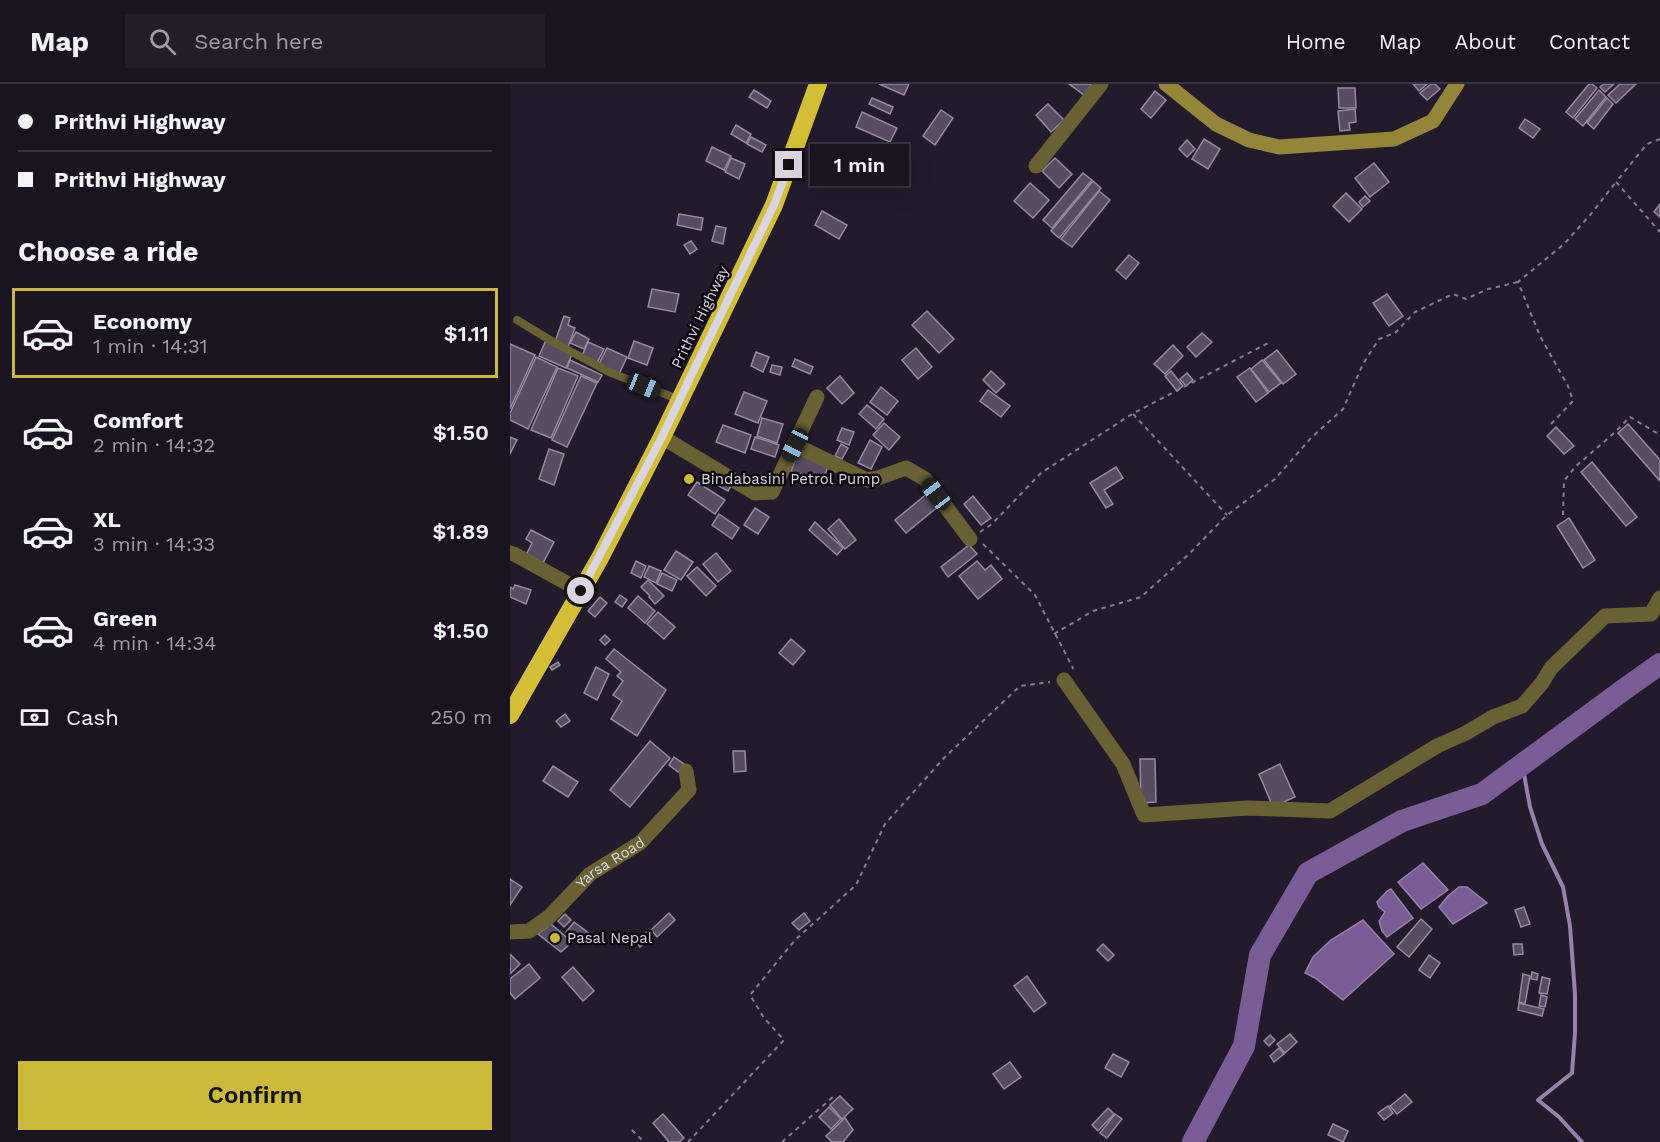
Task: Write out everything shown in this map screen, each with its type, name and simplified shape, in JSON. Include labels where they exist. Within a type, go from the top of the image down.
[{"type":"highway","name":"Prithvi Highway","points":[[510,715],[581,591],[662,437],[774,205],[818,84]]},
{"type":"main road","points":[[1166,84],[1215,124],[1249,140],[1279,147],[1394,138],[1433,121],[1456,84]]},
{"type":"street","points":[[1036,166],[1101,84]]},
{"type":"street","points":[[662,437],[755,493],[772,492],[817,396]]},
{"type":"street","points":[[795,445],[867,480],[906,468],[916,472],[925,479],[970,539]]},
{"type":"street","points":[[510,553],[581,591]]},
{"type":"street","points":[[1064,680],[1123,764],[1144,815],[1248,808],[1329,811],[1437,746],[1493,717],[1522,706],[1542,683],[1551,668],[1605,616],[1651,614],[1660,598]]},
{"type":"street","name":"Yarsa Road","points":[[510,932],[529,931],[549,917],[590,874],[640,843],[689,790],[686,771]]},
{"type":"lane","points":[[517,320],[609,372],[680,400]]},
{"type":"path","points":[[1054,634],[1093,611],[1141,597],[1227,515],[1275,479],[1311,438],[1343,409],[1363,364],[1379,339],[1395,333],[1415,312],[1453,294],[1466,299],[1488,289],[1518,282],[1564,244],[1647,144],[1660,139]]},
{"type":"path","points":[[1616,182],[1660,232]]},
{"type":"path","points":[[1518,282],[1540,336],[1574,401],[1551,424]]},
{"type":"path","points":[[970,539],[992,525],[1041,473],[1132,414],[1270,342]]},
{"type":"path","points":[[1132,414],[1227,515]]},
{"type":"path","points":[[1563,515],[1564,481],[1575,467],[1630,417],[1660,434]]},
{"type":"path","points":[[688,1142],[784,1040],[764,1018],[750,995],[795,940],[856,885],[885,824],[944,758],[1020,686],[1064,680],[1072,668],[1035,594],[980,541],[970,539]]},
{"type":"path","points":[[782,1142],[834,1096]]},
{"type":"path","points":[[632,1130],[644,1142]]},
{"type":"shaded area","points":[[1423,863],[1448,890],[1421,909],[1398,882]]},
{"type":"shaded area","points":[[1459,887],[1467,887],[1487,903],[1453,924],[1439,907]]},
{"type":"shaded area","points":[[1391,889],[1413,918],[1387,937],[1379,921],[1385,912],[1377,902]]},
{"type":"shaded area","points":[[1363,920],[1394,954],[1343,1000],[1305,973],[1313,957],[1331,940]]},
{"type":"building","points":[[879,84],[909,84],[904,95]]},
{"type":"building","points":[[1069,84],[1092,84],[1084,95]]},
{"type":"building","points":[[1413,84],[1427,84],[1419,91]]},
{"type":"building","points":[[1431,84],[1435,84],[1440,89],[1427,100],[1420,93]]},
{"type":"building","points":[[1589,84],[1597,88],[1573,118],[1566,112]]},
{"type":"building","points":[[1604,84],[1614,84],[1605,92],[1600,87]]},
{"type":"building","points":[[1620,84],[1636,84],[1616,103],[1608,95]]},
{"type":"building","points":[[1338,88],[1355,88],[1356,108],[1339,108]]},
{"type":"building","points":[[754,90],[771,101],[767,108],[749,97]]},
{"type":"building","points":[[1599,90],[1606,97],[1583,126],[1575,119]]},
{"type":"building","points":[[1155,91],[1166,100],[1151,118],[1141,109]]},
{"type":"building","points":[[872,98],[893,107],[890,114],[869,104]]},
{"type":"building","points":[[1607,98],[1613,104],[1594,129],[1587,123]]},
{"type":"building","points":[[1048,104],[1064,120],[1051,132],[1036,115]]},
{"type":"building","points":[[1355,109],[1356,122],[1349,123],[1350,130],[1340,131],[1338,111]]},
{"type":"building","points":[[941,110],[953,118],[935,145],[923,136]]},
{"type":"building","points":[[862,112],[897,128],[890,142],[856,127]]},
{"type":"building","points":[[1525,119],[1540,129],[1533,138],[1519,128]]},
{"type":"building","points":[[736,125],[751,134],[746,143],[731,134]]},
{"type":"building","points":[[751,137],[766,145],[762,152],[747,144]]},
{"type":"building","points":[[1204,139],[1220,149],[1208,169],[1192,159]]},
{"type":"building","points":[[1187,140],[1195,149],[1187,157],[1179,149]]},
{"type":"building","points":[[712,147],[731,156],[724,170],[706,161]]},
{"type":"building","points":[[731,158],[745,164],[739,179],[725,172]]},
{"type":"building","points":[[1055,158],[1072,174],[1059,188],[1042,171]]},
{"type":"building","points":[[1374,163],[1389,182],[1370,197],[1355,178]]},
{"type":"building","points":[[1083,173],[1092,180],[1052,228],[1043,220]]},
{"type":"building","points":[[1093,181],[1101,188],[1059,238],[1051,231]]},
{"type":"building","points":[[1030,183],[1049,200],[1033,218],[1014,201]]},
{"type":"building","points":[[1099,191],[1110,200],[1072,247],[1061,239]]},
{"type":"building","points":[[1346,193],[1362,209],[1349,222],[1333,206]]},
{"type":"building","points":[[1365,196],[1370,201],[1363,207],[1359,202]]},
{"type":"building","points":[[1660,204],[1660,217],[1654,212]]},
{"type":"building","points":[[822,211],[847,225],[839,239],[815,225]]},
{"type":"building","points":[[679,214],[703,218],[701,230],[677,225]]},
{"type":"building","points":[[716,226],[726,228],[723,244],[712,241]]},
{"type":"building","points":[[691,241],[697,249],[690,254],[684,245]]},
{"type":"building","points":[[1129,255],[1139,263],[1126,279],[1116,270]]},
{"type":"building","points":[[652,289],[679,294],[675,312],[648,307]]},
{"type":"building","points":[[1387,294],[1403,316],[1389,326],[1373,303]]},
{"type":"building","points":[[927,311],[954,339],[939,353],[912,325]]},
{"type":"building","points":[[564,316],[570,318],[568,325],[575,328],[568,347],[555,342]]},
{"type":"building","points":[[576,332],[589,339],[584,349],[570,343]]},
{"type":"building","points":[[1202,333],[1212,342],[1196,357],[1187,347]]},
{"type":"building","points":[[546,340],[573,352],[566,368],[539,356]]},
{"type":"building","points":[[634,341],[653,348],[647,365],[628,358]]},
{"type":"building","points":[[588,342],[604,349],[597,363],[582,356]]},
{"type":"building","points":[[510,344],[535,355],[510,409]]},
{"type":"building","points":[[1173,345],[1183,356],[1165,374],[1154,364]]},
{"type":"building","points":[[607,348],[627,357],[619,374],[599,364]]},
{"type":"building","points":[[916,348],[932,367],[918,379],[902,360]]},
{"type":"building","points":[[1277,350],[1296,374],[1283,384],[1264,360]]},
{"type":"building","points":[[756,352],[769,357],[763,372],[751,366]]},
{"type":"building","points":[[536,357],[557,367],[528,429],[510,420],[510,413]]},
{"type":"building","points":[[795,359],[813,367],[810,374],[792,366]]},
{"type":"building","points":[[570,360],[602,375],[598,382],[567,368]]},
{"type":"building","points":[[1262,360],[1281,383],[1269,392],[1251,369]]},
{"type":"building","points":[[772,365],[782,367],[780,375],[770,372]]},
{"type":"building","points":[[558,368],[578,376],[551,438],[531,430]]},
{"type":"building","points":[[1250,368],[1268,393],[1256,402],[1237,377]]},
{"type":"building","points":[[991,371],[1005,384],[996,393],[983,380]]},
{"type":"building","points":[[1171,371],[1183,386],[1177,391],[1165,376]]},
{"type":"building","points":[[1187,373],[1193,380],[1186,386],[1180,379]]},
{"type":"building","points":[[581,376],[597,383],[567,447],[552,440]]},
{"type":"building","points":[[840,376],[854,393],[842,404],[827,388]]},
{"type":"building","points":[[881,387],[898,401],[887,415],[870,402]]},
{"type":"building","points":[[988,390],[1010,406],[1001,417],[980,401]]},
{"type":"building","points":[[744,392],[767,401],[758,423],[735,414]]},
{"type":"building","points":[[867,405],[884,419],[876,429],[859,414]]},
{"type":"building","points":[[762,418],[783,424],[777,443],[757,436]]},
{"type":"building","points":[[884,423],[900,437],[889,450],[873,435]]},
{"type":"building","points":[[1628,424],[1660,460],[1660,481],[1618,433]]},
{"type":"building","points":[[723,425],[751,435],[745,453],[716,442]]},
{"type":"building","points":[[1556,427],[1574,446],[1564,454],[1547,436]]},
{"type":"building","points":[[842,428],[854,432],[849,445],[837,440]]},
{"type":"building","points":[[510,437],[517,440],[510,454]]},
{"type":"building","points":[[755,437],[779,445],[775,457],[751,449]]},
{"type":"building","points":[[870,440],[882,447],[871,469],[858,463]]},
{"type":"building","points":[[841,444],[848,448],[842,459],[835,456]]},
{"type":"building","points":[[549,449],[564,454],[554,485],[539,479]]},
{"type":"building","points":[[798,453],[829,464],[822,482],[791,471]]},
{"type":"building","points":[[1592,462],[1637,517],[1626,526],[1581,472]]},
{"type":"building","points":[[1116,467],[1123,478],[1104,490],[1113,504],[1106,508],[1090,483]]},
{"type":"building","points":[[720,480],[731,486],[728,491],[717,485]]},
{"type":"building","points":[[697,482],[725,500],[715,514],[688,495]]},
{"type":"building","points":[[929,492],[940,505],[906,533],[895,520]]},
{"type":"building","points":[[973,496],[991,518],[981,525],[964,504]]},
{"type":"building","points":[[755,508],[769,517],[758,534],[744,525]]},
{"type":"building","points":[[719,514],[739,528],[732,539],[712,525]]},
{"type":"building","points":[[1569,518],[1595,560],[1583,568],[1557,526]]},
{"type":"building","points":[[839,519],[856,540],[845,549],[828,529]]},
{"type":"building","points":[[815,522],[843,548],[837,555],[809,530]]},
{"type":"building","points":[[531,530],[554,542],[543,563],[526,555],[532,543],[526,539]]},
{"type":"building","points":[[969,545],[977,554],[948,577],[941,567]]},
{"type":"building","points":[[676,551],[693,562],[681,580],[664,570]]},
{"type":"building","points":[[716,553],[731,571],[718,582],[703,564]]},
{"type":"building","points":[[636,561],[646,566],[641,578],[631,573]]},
{"type":"building","points":[[977,561],[985,570],[991,565],[1002,579],[978,599],[959,576]]},
{"type":"building","points":[[649,566],[661,571],[656,583],[644,577]]},
{"type":"building","points":[[697,567],[716,586],[706,596],[687,576]]},
{"type":"building","points":[[662,573],[677,580],[672,591],[657,584]]},
{"type":"building","points":[[648,580],[664,596],[655,604],[641,587]]},
{"type":"building","points":[[515,585],[531,590],[526,604],[510,597],[510,587],[513,589]]},
{"type":"building","points":[[620,595],[627,600],[622,607],[615,602]]},
{"type":"building","points":[[638,596],[655,611],[645,623],[628,608]]},
{"type":"building","points":[[600,597],[607,603],[595,617],[588,611]]},
{"type":"building","points":[[658,612],[675,627],[664,639],[647,624]]},
{"type":"building","points":[[605,635],[610,640],[605,645],[600,640]]},
{"type":"building","points":[[791,639],[805,651],[793,665],[779,653]]},
{"type":"building","points":[[614,649],[666,690],[637,736],[611,719],[622,701],[613,695],[623,681],[617,676],[621,672],[606,659]]},
{"type":"building","points":[[558,662],[560,665],[552,670],[550,667]]},
{"type":"building","points":[[596,667],[609,674],[597,700],[584,693]]},
{"type":"building","points":[[565,714],[570,721],[561,727],[556,721]]},
{"type":"building","points":[[650,741],[670,758],[630,807],[610,790]]},
{"type":"building","points":[[733,751],[745,751],[746,771],[734,772]]},
{"type":"building","points":[[674,757],[684,764],[678,772],[669,765]]},
{"type":"building","points":[[1140,759],[1155,759],[1156,802],[1141,803]]},
{"type":"building","points":[[1280,764],[1295,797],[1273,807],[1259,774]]},
{"type":"building","points":[[553,766],[578,782],[568,797],[543,781]]},
{"type":"building","points":[[510,879],[522,887],[510,905]]},
{"type":"building","points":[[1524,907],[1530,924],[1521,927],[1515,910]]},
{"type":"building","points":[[669,913],[675,920],[657,937],[651,930]]},
{"type":"building","points":[[804,913],[810,921],[799,930],[792,923]]},
{"type":"building","points":[[565,914],[571,920],[564,927],[558,921]]},
{"type":"building","points":[[1421,919],[1432,929],[1409,957],[1397,947]]},
{"type":"building","points":[[574,922],[590,934],[582,944],[566,932]]},
{"type":"building","name":"Pasal Nepal","points":[[551,924],[572,942],[561,952],[538,934]]},
{"type":"building","points":[[647,932],[652,938],[640,947],[635,941]]},
{"type":"building","points":[[1103,944],[1114,955],[1108,961],[1097,950]]},
{"type":"building","points":[[1513,944],[1522,944],[1523,954],[1514,955]]},
{"type":"building","points":[[510,954],[520,964],[510,974]]},
{"type":"building","points":[[1429,955],[1440,963],[1430,978],[1419,970]]},
{"type":"building","points":[[529,964],[540,978],[515,999],[510,993],[510,979]]},
{"type":"building","points":[[573,967],[594,991],[583,1001],[562,977]]},
{"type":"building","points":[[1532,972],[1538,974],[1537,980],[1531,979]]},
{"type":"building","points":[[1523,974],[1530,976],[1525,1004],[1519,1002]]},
{"type":"building","points":[[1027,976],[1046,1003],[1034,1012],[1014,986]]},
{"type":"building","points":[[1542,977],[1550,979],[1547,994],[1539,993]]},
{"type":"building","points":[[1541,995],[1547,997],[1545,1007],[1539,1006]]},
{"type":"building","points":[[1519,1003],[1544,1009],[1542,1016],[1518,1010]]},
{"type":"building","points":[[1290,1034],[1297,1042],[1285,1053],[1277,1044]]},
{"type":"building","points":[[1270,1035],[1275,1040],[1269,1046],[1264,1041]]},
{"type":"building","points":[[1279,1048],[1284,1054],[1274,1062],[1270,1056]]},
{"type":"building","points":[[1113,1054],[1129,1062],[1121,1077],[1105,1068]]},
{"type":"building","points":[[1010,1062],[1021,1077],[1004,1089],[993,1074]]},
{"type":"building","points":[[1405,1094],[1412,1102],[1397,1114],[1390,1106]]},
{"type":"building","points":[[840,1096],[853,1109],[842,1119],[830,1105]]},
{"type":"building","points":[[1388,1106],[1393,1113],[1384,1120],[1378,1113]]},
{"type":"building","points":[[829,1107],[841,1119],[831,1129],[819,1117]]},
{"type":"building","points":[[1108,1108],[1114,1114],[1098,1131],[1092,1125]]},
{"type":"building","points":[[663,1114],[684,1138],[679,1142],[669,1142],[653,1123]]},
{"type":"building","points":[[1115,1114],[1122,1119],[1107,1138],[1100,1133]]},
{"type":"building","points":[[845,1118],[853,1130],[843,1142],[832,1142],[826,1136]]},
{"type":"building","points":[[1333,1124],[1348,1131],[1343,1142],[1328,1135]]},
{"type":"waterway","points":[[1193,1142],[1244,1046],[1260,955],[1308,873],[1402,821],[1482,794],[1660,664]]},
{"type":"waterway","points":[[1546,746],[1524,774],[1530,807],[1542,844],[1563,887],[1570,926],[1575,994],[1575,1033],[1572,1073],[1538,1100],[1559,1117],[1582,1142]]},
{"type":"place","name":"Bindabasini Petrol Pump","points":[[689,479]]},
{"type":"place","name":"Pasal Nepal","points":[[555,938]]},
{"type":"route","points":[[581,591],[662,437],[774,205],[789,165]]}]
